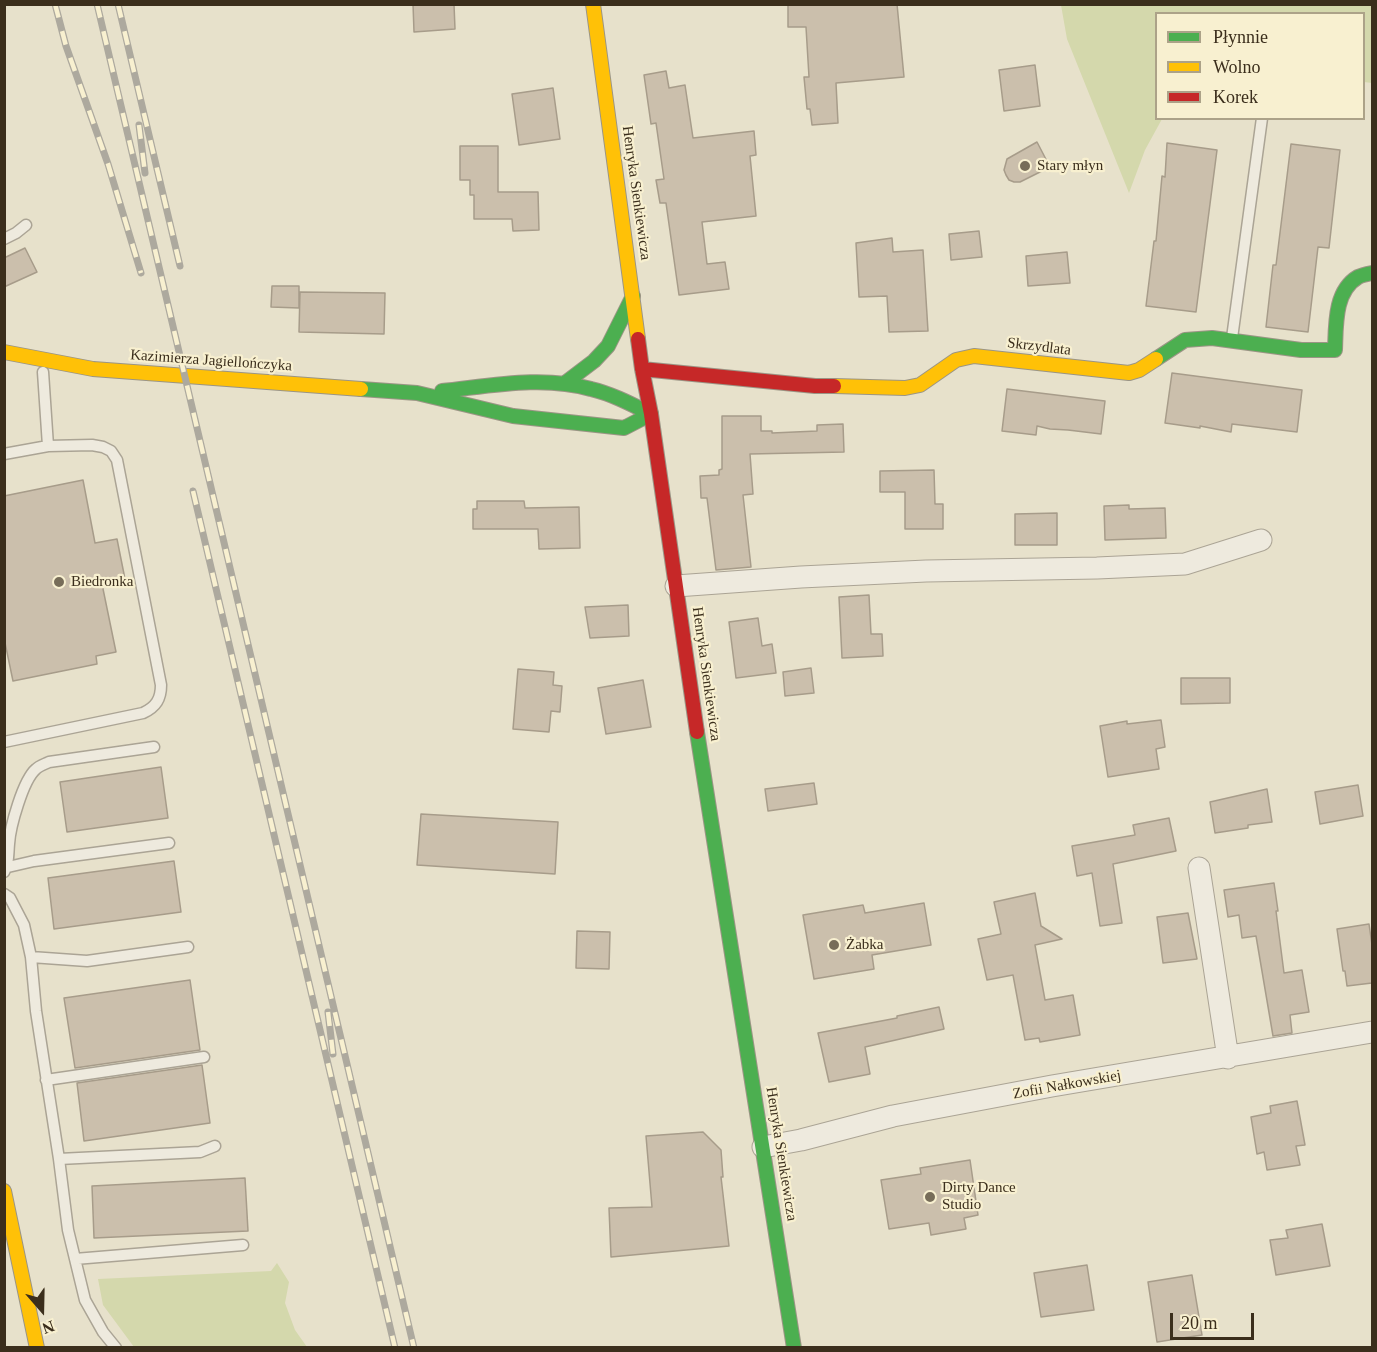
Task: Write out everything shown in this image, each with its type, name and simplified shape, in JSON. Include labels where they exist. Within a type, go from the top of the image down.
[{"type":"street","name":"Henryka Sienkiewicza","points":[[593,4],[642,369],[651,414],[794,1347]]},
{"type":"street","name":"Skrzydlata","points":[[642,369],[815,386],[905,388],[920,385],[956,360],[974,356],[1129,373],[1139,370],[1185,340],[1212,338],[1301,350],[1335,350],[1337,312],[1342,294],[1353,280],[1372,273]]},
{"type":"street","points":[[565,383],[594,361],[608,346],[633,296]]},
{"type":"street","name":"Kazimierza Jagiellończyka","points":[[4,352],[93,369],[417,393],[513,416],[624,428],[651,414]]},
{"type":"street","points":[[38,372],[93,369]]},
{"type":"street","name":"Kazimierza Jagiellończyka","points":[[417,393],[523,383],[565,383],[607,393],[651,414]]},
{"type":"street","points":[[676,586],[926,570],[1185,564],[1262,540]]},
{"type":"street","points":[[1199,868],[1228,1058]]},
{"type":"street","name":"Zofii Nałkowskiej","points":[[763,1147],[801,1140],[893,1116],[1052,1086],[1372,1032]]},
{"type":"street","points":[[6,1204],[12,1265],[37,1347]]},
{"type":"lane","points":[[1232,340],[1262,120]]},
{"type":"lane","points":[[4,239],[26,225]]},
{"type":"lane","points":[[38,372],[48,446]]},
{"type":"lane","points":[[4,454],[48,446],[92,445],[111,451],[117,460],[162,685],[158,702],[152,709],[143,713],[4,742]]},
{"type":"lane","points":[[154,747],[49,762],[36,769],[26,784],[16,813],[9,842],[6,870],[34,861],[169,843]]},
{"type":"lane","points":[[4,894],[10,898],[24,925],[31,957],[36,1011],[68,1230],[85,1300],[103,1332],[116,1347]]},
{"type":"lane","points":[[31,957],[87,961],[188,948]]},
{"type":"lane","points":[[46,1080],[204,1057]]},
{"type":"lane","points":[[59,1160],[200,1152],[215,1146]]},
{"type":"lane","points":[[75,1259],[243,1245]]},
{"type":"green space","points":[[1061,5],[1372,5],[1372,83],[1365,82],[1365,12],[1155,12],[1155,120],[1161,120],[1145,150],[1129,193],[1067,39]]},
{"type":"green space","points":[[277,1263],[289,1282],[285,1303],[295,1330],[307,1347],[134,1347],[103,1305],[98,1279],[271,1271]]},
{"type":"building","points":[[413,4],[454,4],[455,29],[414,32]]},
{"type":"building","points":[[788,4],[897,4],[904,77],[836,83],[838,123],[812,125],[810,109],[807,109],[804,77],[809,77],[806,27],[788,27]]},
{"type":"building","points":[[1035,65],[1040,106],[1004,111],[999,70]]},
{"type":"building","points":[[666,71],[669,88],[685,85],[693,138],[754,131],[756,155],[750,156],[756,216],[702,222],[707,264],[725,262],[729,289],[679,295],[666,203],[660,203],[656,180],[664,179],[656,123],[651,124],[644,75]]},
{"type":"building","points":[[553,88],[560,139],[519,145],[512,94]]},
{"type":"building","points":[[1037,142],[1050,167],[1020,182],[1009,180],[1004,170],[1007,159]]},
{"type":"building","points":[[1167,143],[1217,150],[1196,312],[1146,306],[1154,241],[1156,241],[1162,176],[1165,177]]},
{"type":"building","points":[[1291,144],[1340,150],[1329,248],[1318,247],[1308,332],[1266,327]]},
{"type":"building","points":[[460,146],[498,146],[498,192],[538,192],[539,230],[513,231],[512,219],[474,219],[474,195],[470,195],[470,180],[460,180]]},
{"type":"building","points":[[979,231],[982,257],[951,260],[949,234]]},
{"type":"building","points":[[892,238],[893,252],[923,250],[928,331],[889,332],[887,296],[859,297],[856,243]]},
{"type":"building","points":[[25,248],[37,272],[4,287],[4,258]]},
{"type":"building","points":[[1067,252],[1070,283],[1028,286],[1026,256]]},
{"type":"building","points":[[272,286],[299,286],[299,308],[271,307]]},
{"type":"building","points":[[300,292],[385,293],[384,334],[299,332]]},
{"type":"building","points":[[1172,373],[1302,390],[1297,432],[1232,424],[1231,432],[1165,423]]},
{"type":"building","points":[[1007,389],[1105,401],[1101,434],[1037,426],[1036,435],[1002,431]]},
{"type":"building","points":[[722,416],[761,416],[761,431],[772,431],[772,433],[817,431],[817,425],[843,424],[844,452],[750,454],[753,494],[743,495],[751,567],[716,570],[707,498],[701,498],[700,476],[719,475],[719,470],[722,469]]},
{"type":"building","points":[[934,470],[935,504],[943,504],[943,529],[905,529],[905,492],[880,492],[880,471]]},
{"type":"building","name":"Biedronka","points":[[83,480],[95,543],[117,539],[125,579],[102,584],[116,652],[96,656],[97,664],[13,681],[4,638],[4,496]]},
{"type":"building","points":[[477,501],[524,501],[525,508],[579,507],[580,548],[539,549],[538,529],[473,529],[473,509],[477,509]]},
{"type":"building","points":[[1129,505],[1129,509],[1165,508],[1166,538],[1105,540],[1104,506]]},
{"type":"building","points":[[1057,513],[1057,545],[1015,545],[1015,514]]},
{"type":"building","points":[[869,595],[871,634],[882,634],[883,656],[842,658],[839,597]]},
{"type":"building","points":[[628,605],[629,636],[590,638],[585,607]]},
{"type":"building","points":[[758,618],[762,646],[772,644],[776,673],[736,678],[729,622]]},
{"type":"building","points":[[811,668],[814,693],[785,696],[783,672]]},
{"type":"building","points":[[518,669],[554,672],[553,685],[562,686],[560,712],[551,711],[549,732],[513,729]]},
{"type":"building","points":[[1181,678],[1230,678],[1230,703],[1181,704]]},
{"type":"building","points":[[643,680],[651,727],[606,734],[598,688]]},
{"type":"building","points":[[1161,720],[1165,747],[1156,749],[1159,769],[1108,777],[1100,726],[1127,721],[1127,724]]},
{"type":"building","points":[[161,767],[168,818],[67,832],[60,782]]},
{"type":"building","points":[[814,783],[817,804],[768,811],[765,789]]},
{"type":"building","points":[[1358,785],[1363,816],[1320,824],[1315,792]]},
{"type":"building","points":[[1267,789],[1272,822],[1215,833],[1210,802]]},
{"type":"building","points":[[421,814],[558,822],[555,874],[417,865]]},
{"type":"building","points":[[1169,818],[1176,851],[1113,864],[1122,923],[1100,926],[1092,873],[1077,876],[1072,846],[1135,835],[1133,825]]},
{"type":"building","points":[[174,861],[181,912],[54,929],[48,878]]},
{"type":"building","points":[[1274,883],[1284,973],[1302,970],[1309,1012],[1290,1015],[1292,1033],[1273,1036],[1256,936],[1242,938],[1239,915],[1228,917],[1224,890]]},
{"type":"building","points":[[1035,893],[1041,926],[1062,939],[1035,945],[1045,1000],[1073,995],[1080,1035],[1040,1042],[1039,1038],[1025,1040],[1013,975],[987,980],[978,939],[1001,934],[994,902]]},
{"type":"building","points":[[924,903],[931,945],[872,955],[874,969],[814,979],[803,915],[863,905],[865,913]]},
{"type":"building","points":[[1188,913],[1197,959],[1163,963],[1157,917]]},
{"type":"building","points":[[1369,924],[1372,945],[1372,983],[1347,986],[1337,929]]},
{"type":"building","points":[[577,931],[610,932],[609,969],[576,968]]},
{"type":"building","points":[[190,980],[200,1050],[75,1068],[64,998]]},
{"type":"building","points":[[939,1007],[944,1029],[865,1047],[870,1074],[829,1082],[818,1033],[897,1018],[897,1016]]},
{"type":"building","points":[[202,1065],[210,1123],[84,1141],[77,1083]]},
{"type":"building","points":[[1297,1101],[1305,1145],[1296,1146],[1300,1165],[1267,1170],[1264,1152],[1257,1154],[1251,1117],[1271,1113],[1270,1106]]},
{"type":"building","points":[[703,1132],[721,1150],[723,1177],[721,1177],[729,1246],[611,1257],[609,1208],[652,1207],[646,1136]]},
{"type":"building","name":"Dirty Dance Studio","points":[[970,1160],[978,1215],[964,1218],[966,1229],[931,1235],[929,1223],[889,1229],[881,1180],[921,1174],[920,1168]]},
{"type":"building","points":[[245,1178],[248,1231],[94,1238],[92,1186]]},
{"type":"building","points":[[1322,1224],[1330,1266],[1276,1275],[1270,1240],[1288,1238],[1286,1230]]},
{"type":"building","points":[[1087,1265],[1094,1310],[1041,1317],[1034,1273]]},
{"type":"building","points":[[1192,1275],[1202,1335],[1157,1342],[1148,1282]]},
{"type":"railway","points":[[55,4],[66,46],[108,164],[141,273]]},
{"type":"railway","points":[[97,4],[414,1348]]},
{"type":"railway","points":[[118,4],[180,266]]},
{"type":"railway","points":[[139,125],[145,173]]},
{"type":"railway","points":[[193,491],[395,1348]]},
{"type":"railway","points":[[328,1012],[333,1054]]},
{"type":"traffic: fast","points":[[1156,359],[1185,340],[1212,338],[1301,350],[1335,350],[1338,310],[1344,291],[1358,277],[1372,273]]},
{"type":"traffic: fast","points":[[565,383],[594,361],[608,346],[633,296]]},
{"type":"traffic: fast","points":[[442,391],[535,382],[573,385],[599,391],[651,414]]},
{"type":"traffic: fast","points":[[361,389],[417,393],[513,416],[624,428],[651,414]]},
{"type":"traffic: fast","points":[[697,732],[794,1348]]},
{"type":"traffic: slow","points":[[593,4],[638,339]]},
{"type":"traffic: slow","points":[[4,352],[93,369],[361,389]]},
{"type":"traffic: slow","points":[[834,386],[905,388],[920,385],[956,360],[974,356],[1129,373],[1139,370],[1156,359]]},
{"type":"traffic: slow","points":[[4,1191],[37,1348]]},
{"type":"traffic: jam","points":[[638,339],[697,732]]},
{"type":"traffic: jam","points":[[642,369],[834,386]]},
{"type":"place","name":"Stary młyn","points":[[1025,166]]},
{"type":"place","name":"Biedronka","points":[[59,582]]},
{"type":"place","name":"Żabka","points":[[834,945]]},
{"type":"place","name":"Dirty Dance Studio","points":[[930,1197]]}]
